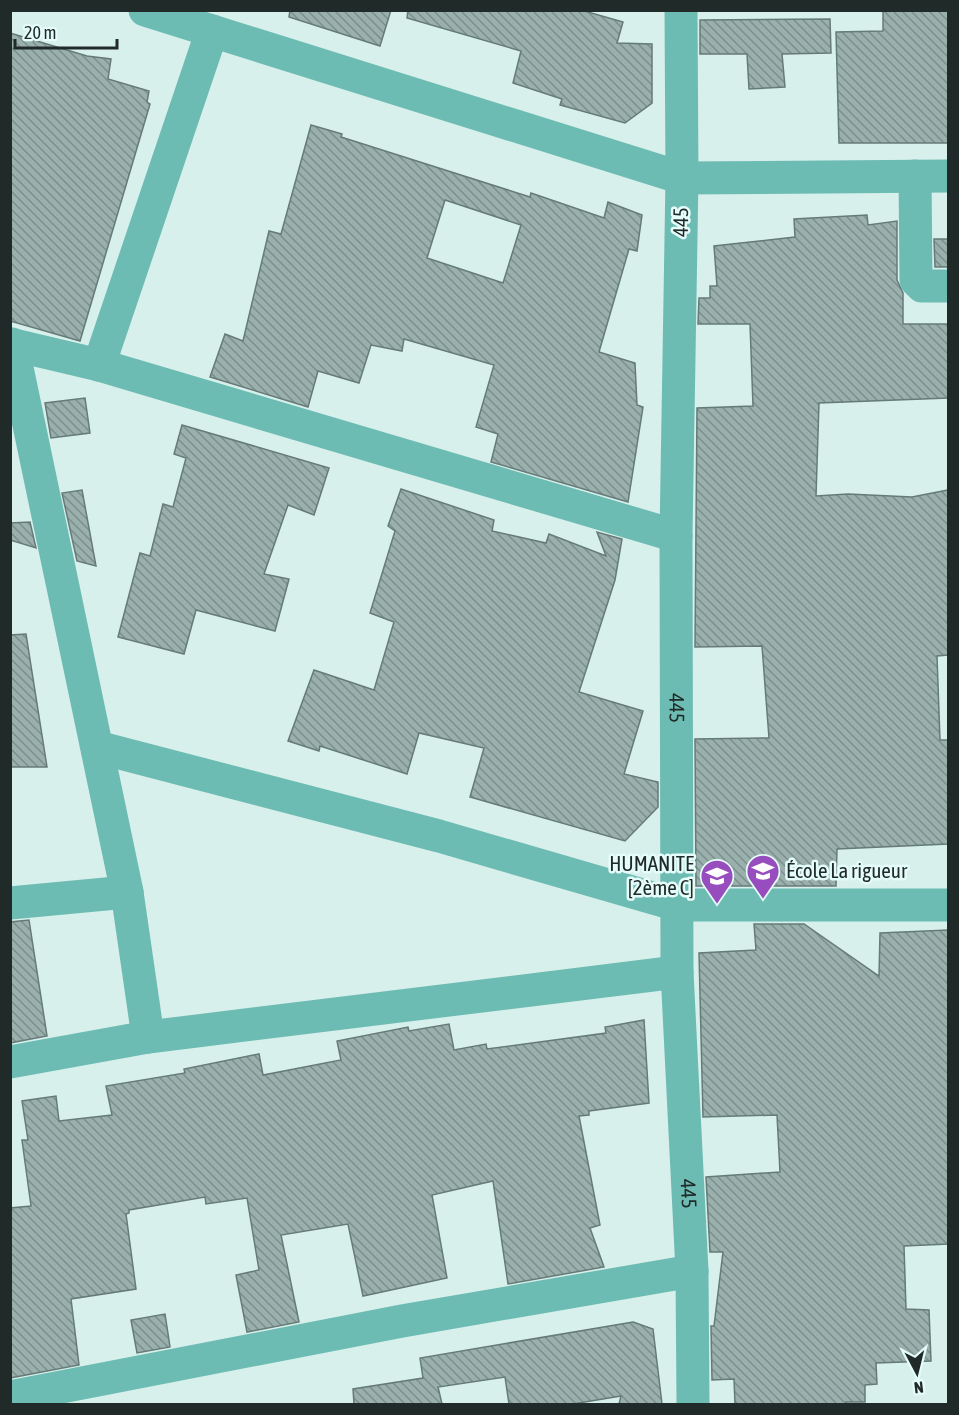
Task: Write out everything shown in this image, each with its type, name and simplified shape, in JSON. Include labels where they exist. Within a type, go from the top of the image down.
[{"type":"street","points":[[145,10],[682,178],[948,176]]},
{"type":"street","name":"445","points":[[681,10],[682,178],[676,536],[677,972],[692,1271],[693,1404]]},
{"type":"street","points":[[99,365],[212,31]]},
{"type":"street","points":[[915,176],[916,280],[922,286],[948,286]]},
{"type":"street","points":[[148,1037],[127,892],[11,344],[99,365],[676,536]]},
{"type":"street","points":[[97,747],[439,836],[677,905],[948,905]]},
{"type":"street","points":[[10,903],[127,892]]},
{"type":"street","points":[[10,1062],[148,1037],[677,972]]},
{"type":"street","points":[[10,1397],[402,1321],[692,1271]]},
{"type":"building","points":[[290,10],[391,10],[380,46],[289,17]]},
{"type":"building","points":[[408,10],[581,10],[623,22],[617,43],[652,44],[652,103],[625,123],[560,105],[562,99],[513,83],[521,51],[407,18]]},
{"type":"building","points":[[883,10],[948,10],[948,143],[839,143],[836,32],[883,31]]},
{"type":"building","points":[[830,19],[831,53],[782,54],[785,87],[749,89],[747,54],[700,54],[700,20]]},
{"type":"building","points":[[10,33],[87,56],[111,59],[108,79],[149,91],[147,102],[150,104],[80,341],[10,321]]},
{"type":"building","points":[[311,125],[342,134],[341,137],[530,197],[531,193],[604,218],[608,202],[642,215],[637,251],[629,249],[599,352],[635,363],[637,405],[643,407],[628,502],[491,462],[498,434],[476,427],[494,365],[404,339],[402,351],[371,345],[359,383],[318,371],[308,407],[210,377],[225,334],[243,341],[269,231],[281,234]],"holes":[[[445,200],[521,225],[503,283],[427,258]]]},
{"type":"building","points":[[867,215],[868,225],[897,221],[897,280],[903,293],[903,324],[948,324],[948,398],[819,403],[816,496],[848,494],[912,497],[948,490],[948,655],[937,656],[940,740],[948,740],[948,844],[837,849],[836,886],[696,886],[695,739],[769,738],[762,646],[695,647],[697,408],[753,406],[750,324],[698,324],[699,298],[710,298],[710,286],[717,286],[714,246],[795,237],[794,219]]},
{"type":"building","points":[[934,239],[948,239],[948,267],[935,267]]},
{"type":"building","points":[[85,398],[90,433],[51,438],[45,403]]},
{"type":"building","points":[[182,425],[329,468],[314,515],[288,505],[264,574],[289,579],[275,631],[196,610],[184,654],[118,637],[140,553],[150,556],[163,504],[173,507],[186,458],[174,454]]},
{"type":"building","points":[[401,489],[494,520],[492,531],[546,543],[549,534],[606,556],[597,532],[622,539],[615,580],[579,692],[643,711],[624,774],[658,782],[658,807],[625,841],[470,797],[484,748],[419,733],[407,774],[320,746],[319,751],[288,741],[314,670],[374,690],[394,622],[370,613],[395,531],[388,526]]},
{"type":"building","points":[[82,490],[96,566],[77,561],[62,493]]},
{"type":"building","points":[[30,522],[36,548],[10,540],[10,523]]},
{"type":"building","points":[[26,634],[47,767],[10,767],[10,635]]},
{"type":"building","points":[[29,920],[47,1036],[10,1043],[10,922]]},
{"type":"building","points":[[754,924],[804,924],[879,976],[880,933],[948,930],[948,1244],[904,1246],[906,1309],[929,1310],[931,1361],[876,1363],[877,1384],[865,1385],[865,1402],[735,1404],[734,1379],[712,1380],[711,1326],[714,1326],[723,1252],[710,1252],[706,1177],[780,1172],[777,1115],[703,1117],[699,953],[756,950]]},
{"type":"building","points":[[644,1020],[649,1103],[589,1111],[589,1115],[579,1116],[600,1225],[590,1228],[604,1267],[508,1284],[493,1181],[432,1195],[447,1278],[363,1296],[348,1224],[281,1235],[299,1322],[247,1332],[236,1275],[259,1270],[247,1198],[206,1204],[205,1197],[129,1210],[126,1214],[136,1289],[71,1299],[79,1365],[10,1378],[10,1208],[31,1206],[22,1140],[28,1140],[22,1101],[56,1096],[59,1121],[112,1115],[106,1086],[185,1073],[184,1069],[259,1054],[263,1075],[341,1060],[337,1041],[408,1027],[409,1031],[449,1024],[454,1050],[486,1044],[487,1049],[606,1033],[605,1027]]},
{"type":"building","points":[[165,1314],[170,1347],[137,1353],[131,1320]]},
{"type":"building","points":[[633,1322],[653,1329],[662,1404],[619,1404],[621,1396],[573,1404],[509,1404],[505,1377],[438,1387],[442,1404],[354,1404],[353,1389],[423,1378],[420,1358]]},
{"type":"place","name":"École La rigueur","points":[[763,900]]},
{"type":"place","name":"HUMANITE [2ème C]","points":[[717,905]]}]
